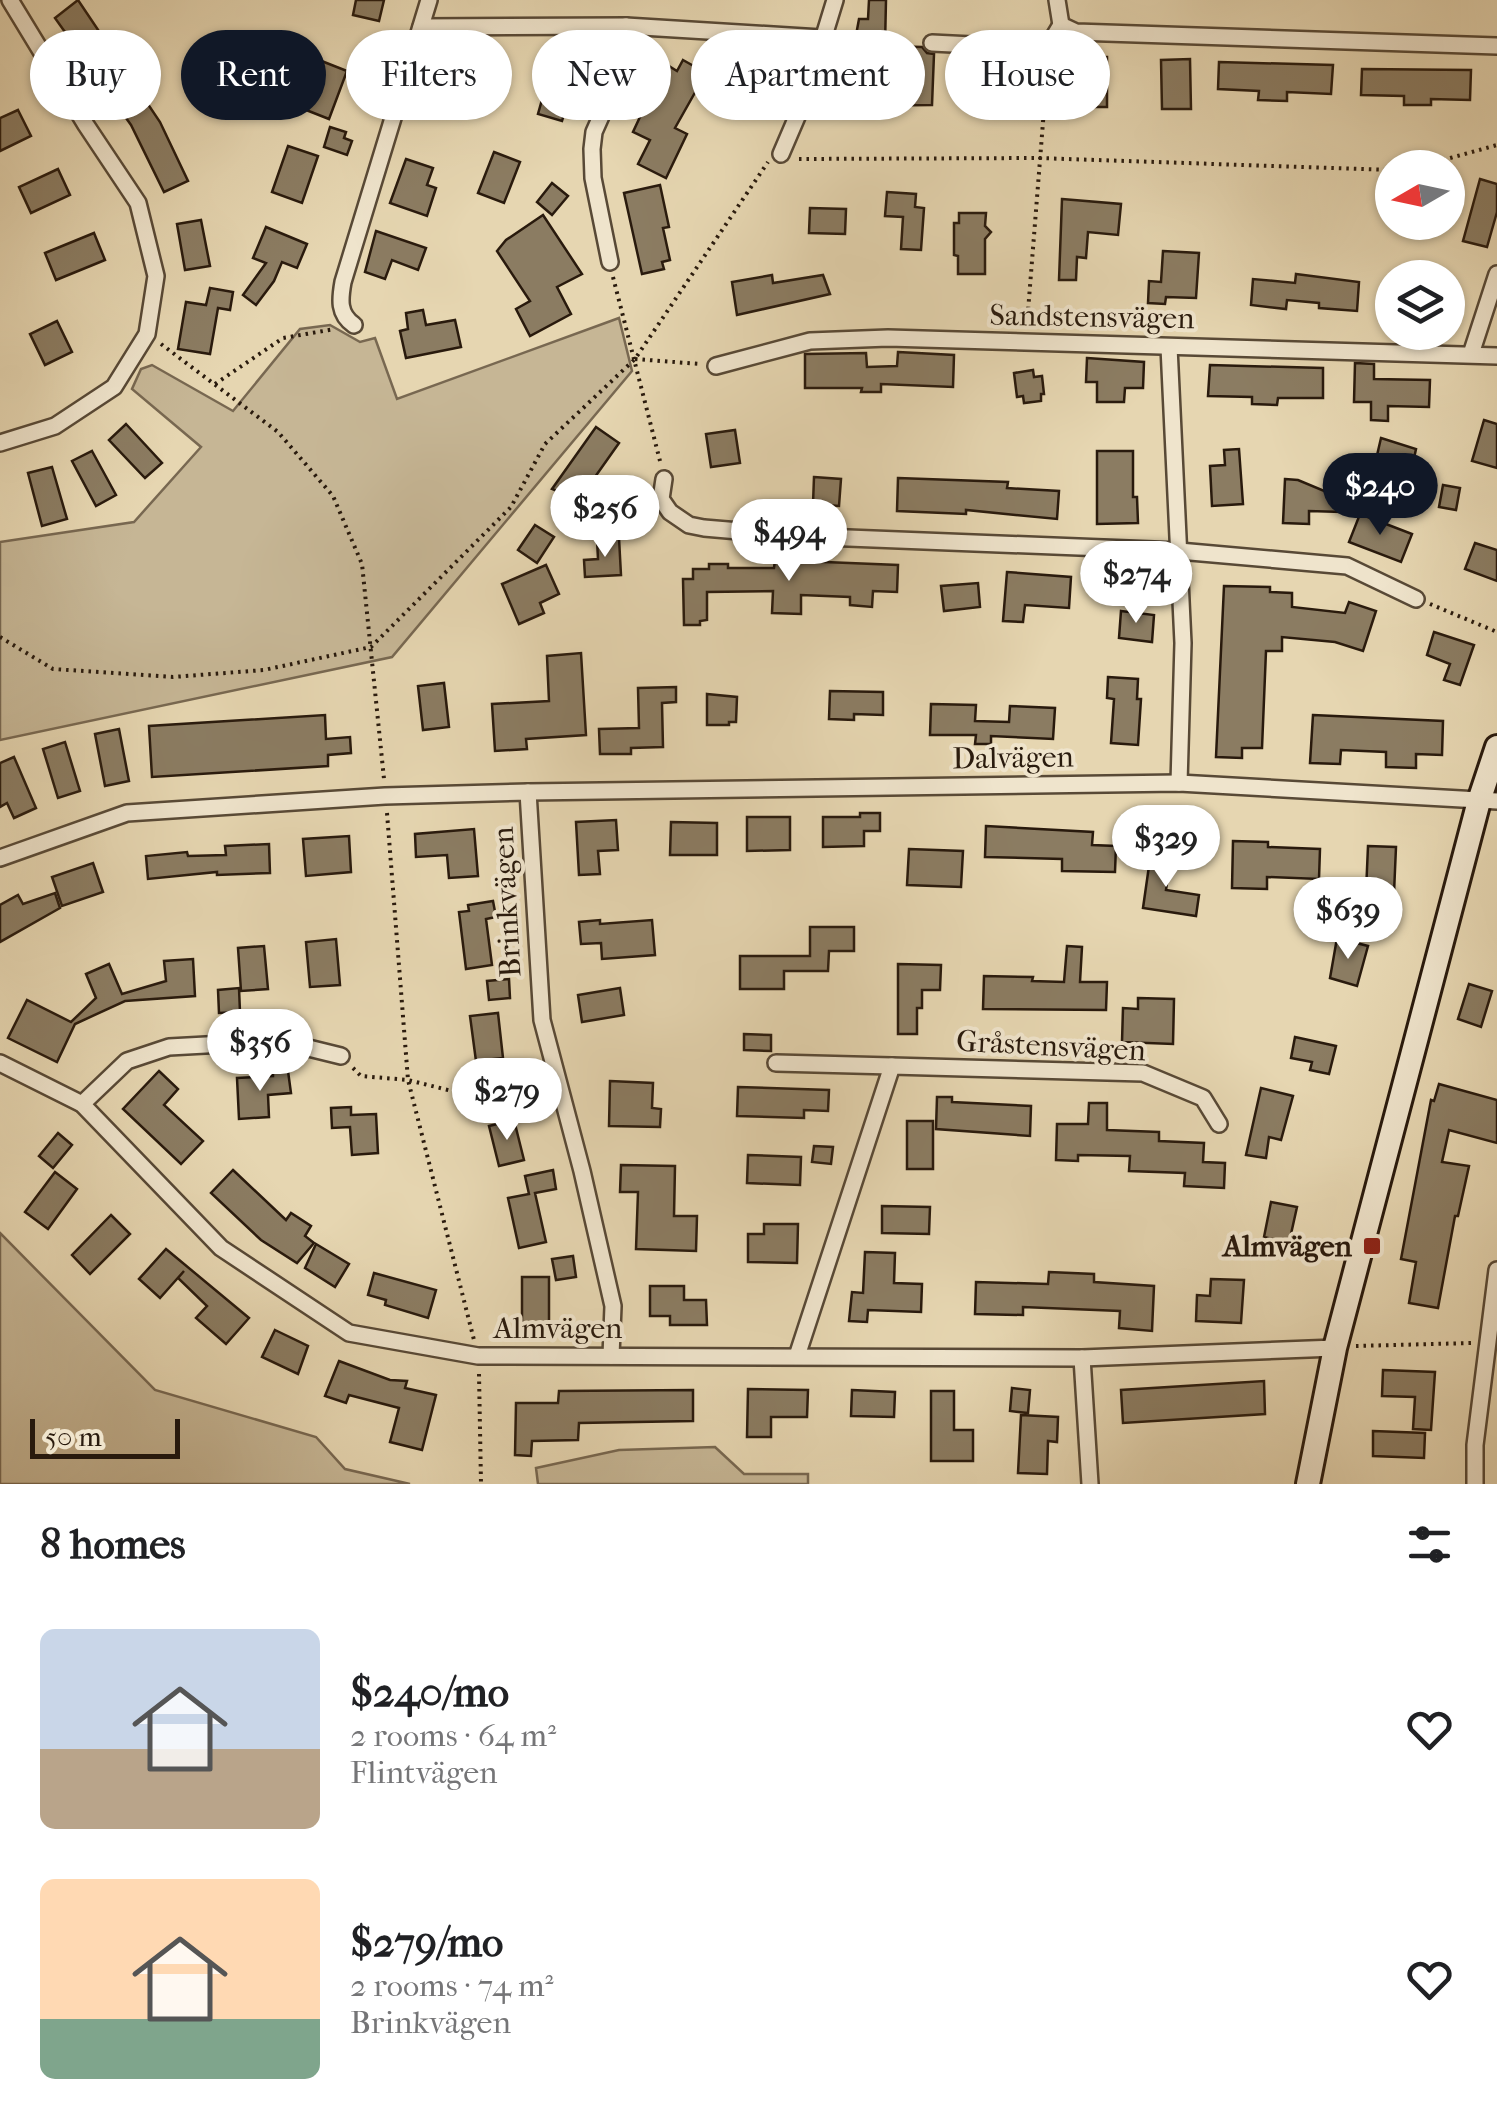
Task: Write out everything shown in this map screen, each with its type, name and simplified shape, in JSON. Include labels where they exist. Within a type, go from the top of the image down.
[{"type":"street","points":[[0,443],[55,426],[114,387],[147,334],[156,276],[138,204],[10,0]]},
{"type":"street","points":[[354,325],[341,307],[343,282],[429,0]]},
{"type":"street","points":[[824,30],[835,0]]},
{"type":"street","points":[[1057,0],[1058,30]]},
{"type":"street","points":[[422,27],[626,26],[691,30]]},
{"type":"street","points":[[610,262],[593,178],[592,149],[594,132],[618,78],[626,26]]},
{"type":"street","points":[[1061,26],[1076,32],[1497,46]]},
{"type":"street","points":[[932,43],[945,44]]},
{"type":"street","points":[[780,158],[796,120]]},
{"type":"street","points":[[1471,354],[1497,274]]},
{"type":"street","name":"Sandstensvägen","points":[[716,366],[810,342],[888,338],[1497,356]]},
{"type":"street","points":[[1169,346],[1183,643],[1179,783]]},
{"type":"street","points":[[664,479],[661,498],[670,512],[704,528],[798,536],[1179,551],[1346,566],[1416,599]]},
{"type":"street","points":[[1308,1484],[1488,801],[1497,746]]},
{"type":"street","name":"Dalvägen","points":[[528,792],[1179,783],[1488,801]]},
{"type":"street","name":"Brinkvägen","points":[[0,858],[127,813],[386,796],[528,792],[542,1020],[613,1306],[610,1356]]},
{"type":"street","points":[[82,1104],[127,1061],[169,1047],[280,1041],[340,1056]]},
{"type":"street","name":"Almvägen","points":[[0,1062],[82,1104],[221,1248],[349,1334],[478,1356],[1082,1358],[1343,1347]]},
{"type":"street","name":"Gråstensvägen","points":[[776,1062],[1143,1073],[1203,1098],[1220,1124]]},
{"type":"street","points":[[797,1356],[892,1066]]},
{"type":"street","points":[[1476,1484],[1475,1446],[1497,1270]]},
{"type":"street","points":[[1082,1358],[1090,1484]]},
{"type":"path","points":[[1026,344],[1042,120]]},
{"type":"path","points":[[1465,154],[1497,145]]},
{"type":"path","points":[[0,637],[53,669],[173,677],[264,670],[371,647],[512,507],[545,444],[635,359],[780,158],[1038,158],[1375,169]]},
{"type":"path","points":[[610,262],[664,479]]},
{"type":"path","points":[[214,384],[284,338],[354,325]]},
{"type":"path","points":[[147,334],[278,432],[332,496],[362,564],[386,796],[408,1080],[478,1356],[481,1484]]},
{"type":"path","points":[[635,359],[716,366]]},
{"type":"path","points":[[1416,599],[1497,632]]},
{"type":"path","points":[[340,1056],[361,1076],[408,1080],[460,1093],[555,1069]]},
{"type":"path","points":[[1343,1347],[1491,1341]]},
{"type":"shaded area","points":[[619,318],[632,371],[392,657],[0,740],[0,542],[134,522],[201,447],[132,389],[141,369],[152,365],[233,411],[300,329],[330,325],[360,342],[375,338],[397,399]]},
{"type":"shaded area","points":[[0,1233],[155,1390],[316,1437],[345,1469],[410,1484],[0,1484]]},
{"type":"shaded area","points":[[715,1447],[744,1474],[808,1474],[808,1484],[538,1484],[536,1468],[619,1450]]},
{"type":"building","points":[[78,0],[98,30],[64,30],[55,18]]},
{"type":"building","points":[[356,0],[384,0],[379,21],[353,15]]},
{"type":"building","points":[[869,0],[886,0],[885,30],[857,30],[859,19],[868,19]]},
{"type":"building","points":[[925,51],[934,54],[932,105],[925,105]]},
{"type":"building","points":[[1190,59],[1191,109],[1162,109],[1161,60]]},
{"type":"building","points":[[683,60],[691,65],[691,100],[675,128],[687,134],[666,178],[638,164],[650,140],[633,132],[639,120],[671,120],[671,67],[677,71]]},
{"type":"building","points":[[1219,62],[1333,65],[1331,94],[1287,92],[1287,101],[1258,100],[1259,91],[1218,89]]},
{"type":"building","points":[[326,63],[346,71],[329,119],[326,118]]},
{"type":"building","points":[[1362,69],[1471,70],[1470,100],[1431,99],[1431,105],[1404,105],[1404,96],[1361,95]]},
{"type":"building","points":[[18,110],[31,136],[0,151],[0,118]]},
{"type":"building","points":[[127,120],[159,120],[188,181],[164,192]]},
{"type":"building","points":[[330,127],[346,132],[344,138],[352,141],[347,155],[324,147]]},
{"type":"building","points":[[288,146],[318,156],[302,203],[272,192]]},
{"type":"building","points":[[494,152],[520,162],[504,203],[478,193]]},
{"type":"building","points":[[406,159],[433,168],[427,185],[436,188],[427,216],[390,203]]},
{"type":"building","points":[[58,169],[70,195],[31,213],[19,187]]},
{"type":"building","points":[[1480,179],[1497,184],[1497,212],[1487,247],[1463,241]]},
{"type":"building","points":[[552,183],[568,196],[552,215],[537,202]]},
{"type":"building","points":[[660,185],[669,227],[663,228],[670,260],[662,262],[664,269],[642,274],[624,193]]},
{"type":"building","points":[[887,192],[916,194],[915,207],[924,208],[921,250],[901,249],[903,217],[885,216]]},
{"type":"building","points":[[1062,199],[1121,204],[1118,235],[1088,232],[1086,258],[1077,257],[1076,280],[1059,280]]},
{"type":"building","points":[[810,208],[846,209],[845,234],[809,233]]},
{"type":"building","points":[[959,213],[986,213],[985,226],[991,232],[985,239],[985,274],[958,274],[954,223],[959,223]]},
{"type":"building","points":[[543,215],[582,274],[557,287],[571,314],[530,336],[516,309],[530,301],[497,251],[506,240]]},
{"type":"building","points":[[201,220],[210,266],[185,270],[177,224]]},
{"type":"building","points":[[266,227],[307,244],[297,268],[282,262],[256,305],[243,295],[266,263],[253,258]]},
{"type":"building","points":[[376,231],[426,248],[418,270],[392,260],[385,279],[365,272]]},
{"type":"building","points":[[94,233],[105,260],[56,280],[45,253]]},
{"type":"building","points":[[1163,251],[1199,253],[1196,298],[1166,297],[1165,304],[1148,303],[1149,281],[1161,282]]},
{"type":"building","points":[[1296,274],[1359,282],[1357,311],[1287,300],[1286,309],[1251,305],[1253,279],[1295,283]]},
{"type":"building","points":[[772,275],[773,283],[823,275],[830,294],[737,315],[732,282]]},
{"type":"building","points":[[210,288],[233,292],[230,310],[218,308],[210,354],[178,349],[186,302],[206,305]]},
{"type":"building","points":[[423,310],[426,325],[455,320],[461,347],[406,358],[400,331],[408,329],[406,313]]},
{"type":"building","points":[[57,321],[72,352],[45,365],[30,334]]},
{"type":"building","points":[[898,352],[954,355],[953,387],[881,384],[881,392],[805,388],[805,354],[866,353],[867,367],[897,366]]},
{"type":"building","points":[[1087,358],[1144,362],[1143,388],[1125,388],[1124,402],[1097,402],[1097,382],[1086,382]]},
{"type":"building","points":[[1355,363],[1374,364],[1374,379],[1430,380],[1429,407],[1388,406],[1388,421],[1371,420],[1371,402],[1354,402]]},
{"type":"building","points":[[1210,365],[1323,368],[1323,398],[1278,398],[1277,405],[1252,404],[1252,397],[1208,396]]},
{"type":"building","points":[[1033,370],[1034,377],[1042,376],[1044,394],[1041,401],[1024,403],[1023,396],[1017,397],[1014,373]]},
{"type":"building","points":[[1484,420],[1497,424],[1497,468],[1472,461]]},
{"type":"building","points":[[126,424],[162,463],[145,478],[109,440]]},
{"type":"building","points":[[596,427],[619,443],[590,484],[594,487],[584,502],[552,489]]},
{"type":"building","points":[[735,430],[740,463],[711,467],[706,434]]},
{"type":"building","points":[[1381,438],[1416,449],[1404,487],[1372,477]]},
{"type":"building","points":[[1239,449],[1243,504],[1212,506],[1210,466],[1225,465],[1224,450]]},
{"type":"building","points":[[92,451],[116,495],[96,506],[72,461]]},
{"type":"building","points":[[1097,451],[1133,451],[1133,497],[1137,497],[1138,523],[1097,524]]},
{"type":"building","points":[[52,467],[67,519],[42,526],[28,473]]},
{"type":"building","points":[[814,477],[841,479],[839,506],[813,504]]},
{"type":"building","points":[[898,478],[1008,482],[1007,488],[1059,491],[1057,519],[966,510],[966,514],[897,511]]},
{"type":"building","points":[[1285,479],[1298,480],[1377,513],[1309,511],[1309,524],[1283,523]]},
{"type":"building","points":[[1443,485],[1460,488],[1456,510],[1439,507]]},
{"type":"building","points":[[1360,514],[1412,534],[1401,562],[1349,542]]},
{"type":"building","points":[[535,525],[554,537],[537,563],[518,550]]},
{"type":"building","points":[[619,538],[621,575],[585,577],[584,560],[598,559],[597,540]]},
{"type":"building","points":[[1475,543],[1497,550],[1497,581],[1465,569]]},
{"type":"building","points":[[775,560],[898,565],[897,592],[873,591],[872,607],[850,605],[850,597],[801,595],[801,614],[772,613],[773,591],[707,592],[707,620],[700,621],[700,625],[684,625],[683,579],[693,579],[693,569],[709,569],[709,564],[774,568]]},
{"type":"building","points":[[546,565],[559,594],[540,603],[544,613],[519,624],[502,584]]},
{"type":"building","points":[[1007,572],[1071,577],[1069,608],[1025,605],[1023,622],[1003,621]]},
{"type":"building","points":[[978,583],[980,607],[944,611],[941,586]]},
{"type":"building","points":[[1224,586],[1270,587],[1270,592],[1292,593],[1292,607],[1345,613],[1349,602],[1376,611],[1363,651],[1335,642],[1282,637],[1282,651],[1266,651],[1262,748],[1242,748],[1242,758],[1216,757]]},
{"type":"building","points":[[1121,611],[1154,615],[1152,642],[1119,638]]},
{"type":"building","points":[[1434,632],[1474,645],[1460,685],[1444,680],[1450,664],[1427,655]]},
{"type":"building","points":[[581,653],[586,735],[526,739],[527,749],[495,751],[492,704],[549,701],[547,656]]},
{"type":"building","points":[[1108,677],[1138,679],[1138,745],[1111,743],[1114,699],[1107,698]]},
{"type":"building","points":[[444,683],[449,727],[423,730],[418,686]]},
{"type":"building","points":[[676,687],[676,702],[662,703],[663,747],[631,748],[631,754],[600,754],[599,729],[639,728],[638,688]]},
{"type":"building","points":[[830,691],[883,692],[883,715],[854,714],[854,720],[829,719]]},
{"type":"building","points":[[707,694],[737,697],[736,722],[707,725]]},
{"type":"building","points":[[931,704],[976,705],[975,721],[1009,722],[1010,706],[1055,708],[1053,739],[991,736],[991,744],[975,744],[976,735],[930,735]]},
{"type":"building","points":[[325,715],[326,739],[350,737],[351,753],[328,755],[328,766],[152,777],[149,726]]},
{"type":"building","points":[[1313,715],[1443,721],[1442,755],[1416,754],[1416,768],[1386,767],[1386,752],[1341,750],[1340,764],[1310,763]]},
{"type":"building","points":[[119,729],[129,781],[105,786],[95,734]]},
{"type":"building","points":[[65,742],[80,791],[58,798],[43,749]]},
{"type":"building","points":[[14,757],[36,808],[14,818],[7,803],[0,807],[0,763]]},
{"type":"building","points":[[860,813],[880,813],[880,831],[864,831],[864,846],[823,847],[823,817],[860,817]]},
{"type":"building","points":[[747,817],[790,817],[790,850],[747,851]]},
{"type":"building","points":[[616,820],[618,850],[598,851],[600,874],[579,875],[576,822]]},
{"type":"building","points":[[1133,820],[1154,822],[1152,845],[1130,842]]},
{"type":"building","points":[[671,822],[717,823],[717,855],[670,855]]},
{"type":"building","points":[[986,826],[1093,832],[1092,845],[1116,846],[1115,872],[1062,871],[1062,859],[985,857]]},
{"type":"building","points":[[474,829],[478,876],[449,878],[447,855],[416,857],[415,834]]},
{"type":"building","points":[[349,836],[351,872],[306,876],[303,839]]},
{"type":"building","points":[[1233,841],[1320,849],[1319,879],[1267,877],[1267,889],[1232,888]]},
{"type":"building","points":[[269,844],[270,873],[217,872],[148,879],[146,856],[187,852],[188,856],[226,855],[225,846]]},
{"type":"building","points":[[1368,846],[1396,847],[1393,916],[1365,915]]},
{"type":"building","points":[[909,849],[963,851],[961,887],[907,885]]},
{"type":"building","points":[[1151,852],[1171,855],[1166,890],[1199,895],[1196,916],[1143,908]]},
{"type":"building","points":[[93,863],[103,892],[62,906],[52,877]]},
{"type":"building","points":[[55,893],[60,908],[0,942],[0,905],[18,895],[23,904]]},
{"type":"building","points":[[493,901],[496,917],[486,919],[492,965],[466,969],[459,912],[469,911],[468,905]]},
{"type":"building","points":[[600,920],[600,924],[652,920],[655,955],[602,959],[601,943],[581,944],[579,922]]},
{"type":"building","points":[[810,927],[854,927],[854,951],[829,951],[828,971],[784,971],[784,989],[740,989],[740,956],[810,956]]},
{"type":"building","points":[[1337,938],[1368,946],[1357,986],[1330,978]]},
{"type":"building","points":[[336,939],[340,985],[310,987],[306,942]]},
{"type":"building","points":[[264,946],[268,989],[241,991],[238,948]]},
{"type":"building","points":[[1067,946],[1082,947],[1080,982],[1107,982],[1106,1010],[983,1009],[984,976],[1064,982]]},
{"type":"building","points":[[193,959],[195,996],[125,1001],[75,1024],[57,1062],[8,1038],[27,1000],[71,1022],[96,998],[86,974],[109,964],[122,994],[166,981],[164,961]]},
{"type":"building","points":[[898,964],[941,965],[940,990],[922,990],[917,1034],[898,1034]]},
{"type":"building","points":[[509,979],[510,998],[489,1000],[487,981]]},
{"type":"building","points":[[1469,984],[1492,991],[1481,1027],[1458,1019]]},
{"type":"building","points":[[239,988],[240,1012],[219,1013],[218,990]]},
{"type":"building","points":[[620,988],[624,1015],[582,1022],[578,995]]},
{"type":"building","points":[[1138,998],[1174,999],[1173,1044],[1122,1042],[1123,1008],[1138,1009]]},
{"type":"building","points":[[498,1013],[503,1058],[476,1061],[470,1016]]},
{"type":"building","points":[[744,1034],[771,1035],[771,1051],[744,1050]]},
{"type":"building","points":[[1295,1037],[1336,1046],[1329,1074],[1310,1070],[1312,1062],[1291,1058]]},
{"type":"building","points":[[159,1071],[178,1089],[164,1105],[203,1141],[181,1164],[123,1109]]},
{"type":"building","points":[[288,1071],[291,1093],[268,1095],[269,1117],[239,1119],[237,1078]]},
{"type":"building","points":[[610,1081],[653,1083],[652,1108],[661,1109],[660,1127],[609,1126]]},
{"type":"building","points":[[1439,1084],[1497,1100],[1497,1143],[1449,1130],[1442,1162],[1469,1166],[1455,1216],[1438,1308],[1409,1303],[1416,1262],[1401,1259],[1431,1100],[1434,1101]]},
{"type":"building","points":[[738,1087],[829,1090],[828,1111],[804,1110],[804,1118],[737,1116]]},
{"type":"building","points":[[1261,1088],[1293,1096],[1281,1140],[1269,1137],[1266,1158],[1246,1155]]},
{"type":"building","points":[[533,1096],[538,1117],[515,1122],[510,1102]]},
{"type":"building","points":[[937,1097],[952,1097],[952,1102],[1031,1106],[1030,1136],[936,1129]]},
{"type":"building","points":[[1089,1103],[1107,1103],[1107,1130],[1159,1132],[1159,1141],[1204,1143],[1203,1162],[1225,1163],[1224,1188],[1184,1186],[1185,1173],[1129,1171],[1130,1156],[1078,1155],[1078,1161],[1056,1160],[1057,1124],[1088,1124]]},
{"type":"building","points":[[351,1107],[351,1115],[376,1114],[378,1153],[352,1155],[350,1127],[332,1128],[331,1108]]},
{"type":"building","points":[[514,1120],[524,1160],[499,1166],[489,1126]]},
{"type":"building","points":[[907,1121],[933,1121],[933,1169],[907,1169]]},
{"type":"building","points":[[58,1133],[72,1145],[53,1168],[39,1156]]},
{"type":"building","points":[[814,1146],[833,1147],[831,1164],[812,1162]]},
{"type":"building","points":[[748,1155],[801,1157],[800,1185],[747,1183]]},
{"type":"building","points":[[621,1165],[675,1166],[674,1216],[697,1216],[696,1251],[636,1249],[638,1192],[620,1192]]},
{"type":"building","points":[[233,1170],[286,1220],[291,1213],[311,1226],[305,1236],[314,1243],[297,1263],[261,1240],[211,1193]]},
{"type":"building","points":[[553,1170],[556,1189],[535,1193],[546,1242],[519,1248],[508,1198],[529,1194],[525,1176]]},
{"type":"building","points":[[55,1172],[77,1189],[48,1229],[25,1212]]},
{"type":"building","points":[[1271,1202],[1297,1207],[1289,1243],[1264,1237]]},
{"type":"building","points":[[882,1206],[930,1207],[929,1234],[882,1233]]},
{"type":"building","points":[[111,1215],[130,1234],[90,1274],[72,1255]]},
{"type":"building","points":[[764,1224],[798,1224],[797,1263],[748,1262],[748,1234],[764,1234]]},
{"type":"building","points":[[316,1244],[349,1264],[335,1287],[305,1268]]},
{"type":"building","points":[[166,1249],[249,1318],[226,1344],[196,1318],[207,1306],[178,1278],[184,1271],[160,1298],[139,1279]]},
{"type":"building","points":[[865,1252],[895,1253],[894,1283],[922,1284],[921,1312],[868,1310],[867,1322],[849,1321],[852,1292],[863,1293]]},
{"type":"building","points":[[573,1256],[576,1277],[556,1280],[552,1259]]},
{"type":"building","points":[[1049,1272],[1094,1274],[1094,1282],[1154,1286],[1152,1331],[1119,1328],[1120,1311],[1023,1307],[1023,1315],[975,1314],[976,1282],[1048,1284]]},
{"type":"building","points":[[374,1273],[436,1290],[428,1318],[385,1305],[386,1300],[368,1295]]},
{"type":"building","points":[[522,1277],[549,1277],[549,1326],[522,1326]]},
{"type":"building","points":[[1211,1279],[1244,1280],[1241,1323],[1196,1321],[1197,1295],[1210,1296]]},
{"type":"building","points":[[650,1286],[684,1286],[684,1300],[706,1300],[707,1325],[670,1325],[670,1316],[650,1316]]},
{"type":"building","points":[[275,1330],[308,1346],[298,1374],[262,1357]]},
{"type":"building","points":[[339,1361],[390,1380],[407,1381],[405,1388],[436,1395],[422,1450],[390,1442],[399,1408],[349,1395],[346,1403],[325,1396]]},
{"type":"building","points":[[1383,1370],[1435,1372],[1431,1430],[1413,1429],[1415,1397],[1382,1396]]},
{"type":"building","points":[[1264,1381],[1265,1414],[1123,1423],[1121,1390]]},
{"type":"building","points":[[1012,1388],[1030,1390],[1028,1413],[1010,1411]]},
{"type":"building","points":[[748,1389],[808,1390],[807,1417],[771,1417],[771,1437],[747,1437]]},
{"type":"building","points":[[693,1390],[693,1421],[579,1423],[578,1440],[532,1441],[531,1456],[515,1455],[516,1403],[558,1403],[559,1391]]},
{"type":"building","points":[[852,1390],[895,1392],[894,1417],[851,1416]]},
{"type":"building","points":[[931,1391],[954,1391],[954,1430],[973,1430],[973,1461],[931,1461]]},
{"type":"building","points":[[1021,1415],[1058,1417],[1057,1442],[1048,1441],[1047,1474],[1018,1473]]},
{"type":"building","points":[[1373,1431],[1425,1433],[1424,1458],[1373,1456]]},
{"type":"place","name":"Almvägen","points":[[1372,1246]]}]
